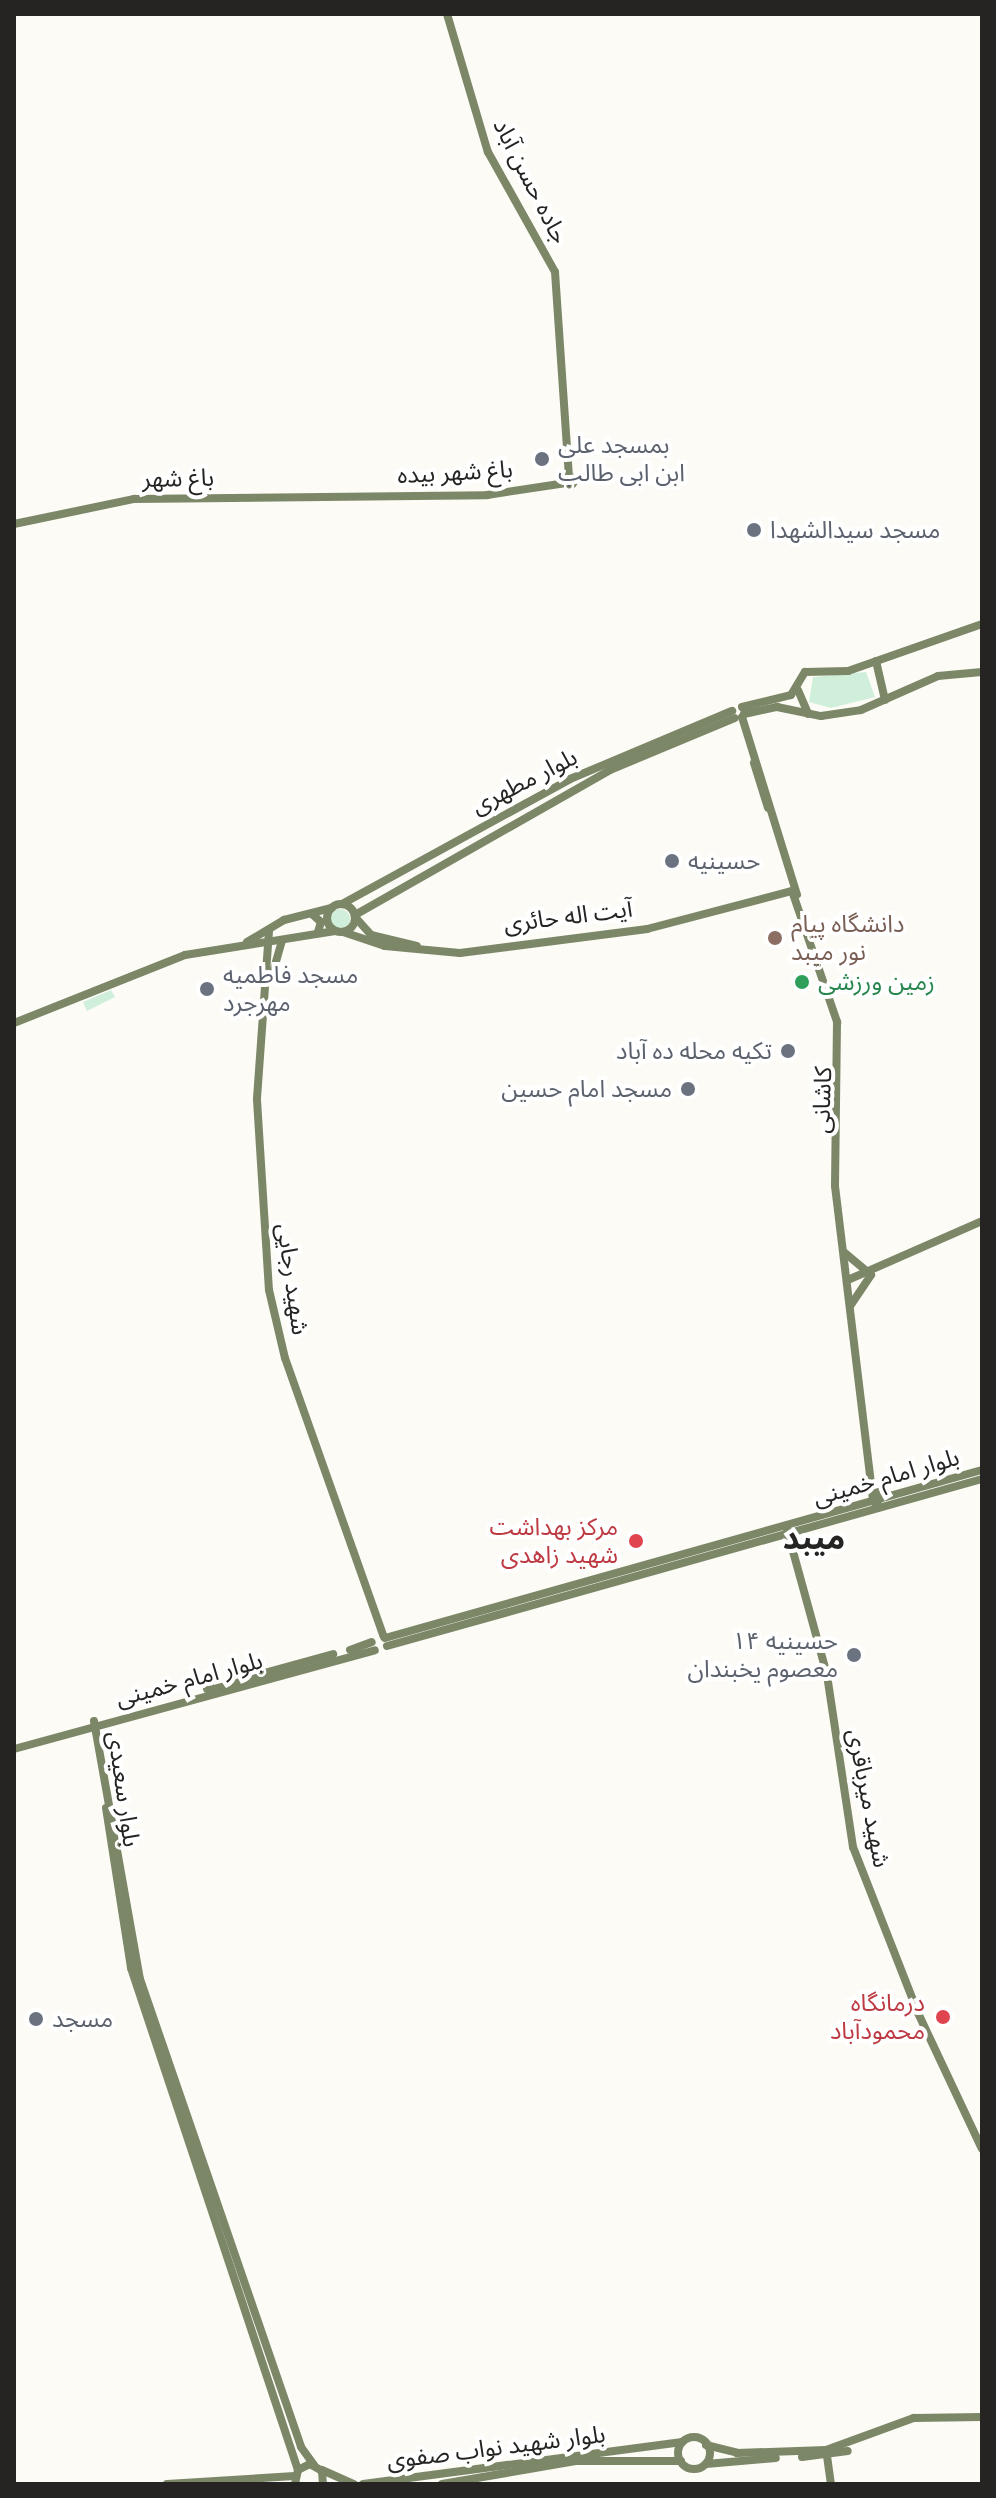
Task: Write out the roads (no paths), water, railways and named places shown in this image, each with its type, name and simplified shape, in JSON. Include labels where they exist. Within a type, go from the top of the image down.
[{"type":"main road","name":"جاده حسن آباد","points":[[447,14],[488,152],[555,272],[568,480]]},
{"type":"main road","name":"باغ شهر بیده","points":[[345,495],[487,495],[568,480]]},
{"type":"main road","name":"باغ شهر","points":[[14,524],[134,499],[345,495]]},
{"type":"main road","name":"بلوار مطهری","points":[[331,908],[429,854],[538,802],[798,690],[805,672],[876,661],[982,624]]},
{"type":"main road","points":[[971,629],[982,632]]},
{"type":"main road","points":[[876,661],[885,700]]},
{"type":"main road","name":"بلوار مطهری","points":[[738,714],[777,707],[808,714],[885,700],[938,676],[982,672]]},
{"type":"main road","points":[[798,690],[808,714]]},
{"type":"main road","name":"کاشانی","points":[[738,714],[793,890]]},
{"type":"main road","name":"کاشانی","points":[[738,714],[843,1036],[839,1177],[844,1253],[877,1502]]},
{"type":"main road","name":"بلوار مطهری","points":[[355,916],[538,802]]},
{"type":"main road","points":[[429,854],[436,866]]},
{"type":"main road","points":[[788,869],[793,890]]},
{"type":"main road","name":"آیت اله حائری","points":[[243,944],[282,941],[318,932],[339,932],[406,949],[485,950],[647,929],[778,889],[793,890]]},
{"type":"main road","name":"آیت اله حائری","points":[[342,904],[371,935],[393,942],[487,946],[655,925],[793,890]]},
{"type":"main road","points":[[331,908],[327,918],[339,932],[355,916]]},
{"type":"main road","points":[[14,1023],[155,964],[243,944],[331,908]]},
{"type":"main road","points":[[312,914],[321,922],[318,932]]},
{"type":"main road","points":[[269,931],[269,981]]},
{"type":"main road","points":[[269,981],[282,941]]},
{"type":"main road","name":"شهید رجایی","points":[[269,981],[257,1100],[273,1314],[373,1617]]},
{"type":"main road","points":[[850,1279],[871,1275],[982,1221]]},
{"type":"main road","points":[[844,1253],[871,1275]]},
{"type":"main road","name":"کاشانی","points":[[844,1253],[850,1279],[851,1305]]},
{"type":"main road","points":[[851,1305],[871,1275]]},
{"type":"main road","name":"بلوار امام خمینی","points":[[14,1747],[373,1644],[784,1532],[982,1470]]},
{"type":"main road","name":"بلوار امام خمینی","points":[[784,1532],[805,1528],[877,1502],[982,1479]]},
{"type":"main road","points":[[792,1549],[805,1528]]},
{"type":"main road","points":[[784,1532],[792,1549]]},
{"type":"main road","name":"شهید میرباقری","points":[[792,1549],[826,1673],[853,1847],[911,1998],[982,2149]]},
{"type":"main road","points":[[373,1617],[385,1641]]},
{"type":"main road","points":[[373,1617],[373,1644]]},
{"type":"main road","name":"بلوار امام خمینی","points":[[14,1747],[373,1644]]},
{"type":"main road","points":[[81,1729],[98,1737],[110,1721]]},
{"type":"main road","name":"بلوار سعیدی","points":[[95,1724],[137,1967],[157,2038],[301,2447],[317,2466],[323,2484]]},
{"type":"main road","name":"بلوار سعیدی","points":[[224,2235],[296,2477]]},
{"type":"main road","points":[[924,2417],[827,2456],[802,2454],[737,2453],[706,2445],[693,2434],[682,2442],[681,2461],[695,2472],[706,2464],[802,2454],[842,2448],[924,2417],[980,2419]]},
{"type":"main road","name":"بلوار شهید نواب صفوی","points":[[442,2484],[682,2442]]},
{"type":"main road","points":[[706,2445],[706,2464]]},
{"type":"main road","points":[[827,2456],[831,2484]]},
{"type":"main road","name":"بلوار شهید نواب صفوی","points":[[363,2484],[474,2476],[577,2461],[681,2461]]},
{"type":"main road","points":[[167,2484],[296,2477],[317,2466]]},
{"type":"main road","name":"بلوار شهید نواب صفوی","points":[[317,2466],[354,2484]]},
{"type":"place","name":"بمسجد علی ابن ابی طالب","points":[[542,459]]},
{"type":"place","name":"مسجد سیدالشهدا","points":[[754,530]]},
{"type":"place","name":"حسینیه","points":[[672,861]]},
{"type":"place","name":"دانشگاه پیام نور میبد","points":[[775,938]]},
{"type":"place","name":"زمین ورزشی","points":[[802,982]]},
{"type":"place","name":"مسجد فاطمیه مهرجرد","points":[[207,989]]},
{"type":"place","name":"تکیه محله ده آباد","points":[[788,1051]]},
{"type":"place","name":"مسجد امام حسین","points":[[688,1089]]},
{"type":"place","name":"مرکز بهداشت شهید زاهدی","points":[[636,1541]]},
{"type":"place","name":"حسینیه ۱۴ معصوم یخبندان","points":[[854,1655]]},
{"type":"place","name":"درمانگاه محمودآباد","points":[[943,2017]]},
{"type":"place","name":"مسجد","points":[[36,2019]]},
{"type":"district","name":"میبد","points":[[814,1537]]}]
